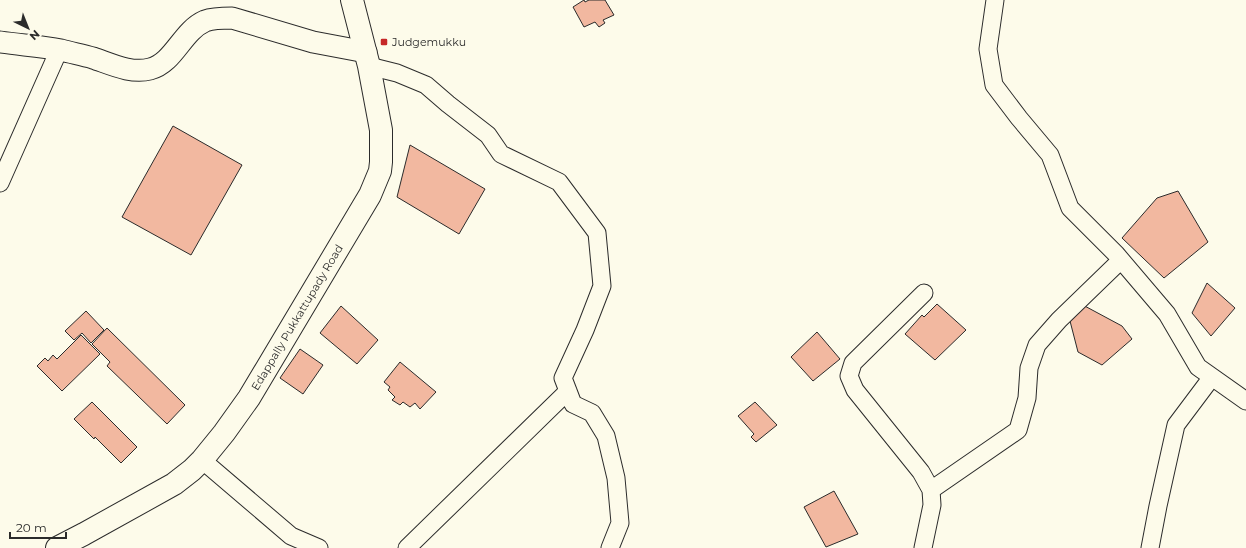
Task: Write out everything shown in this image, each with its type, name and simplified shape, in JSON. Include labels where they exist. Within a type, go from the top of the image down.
[{"type":"main road","name":"Edappally Pukkattupady Road","points":[[57,548],[174,484],[202,460],[224,433],[249,398],[370,195],[382,162],[380,130],[367,59],[352,0]]},
{"type":"street","points":[[995,0],[988,49],[994,85],[1050,155],[1070,208],[1121,260],[1167,314],[1198,367],[1246,401]]},
{"type":"street","points":[[0,42],[59,50],[93,58],[129,70],[149,70],[165,61],[185,38],[204,22],[218,18],[232,18],[367,59],[426,85],[488,135],[501,154],[559,182],[597,233],[602,286],[585,330],[563,378],[573,404],[592,413],[606,436],[616,478],[620,523],[610,548]]},
{"type":"street","points":[[0,183],[59,50]]},
{"type":"street","points":[[931,490],[1018,430],[1026,398],[1029,368],[1037,345],[1059,320],[1121,260]]},
{"type":"street","points":[[923,548],[932,505],[931,490],[921,472],[855,390],[849,376],[853,363],[924,293]]},
{"type":"street","points":[[1150,548],[1176,425],[1212,377]]},
{"type":"street","points":[[407,548],[568,391]]},
{"type":"street","points":[[202,460],[291,536],[319,548]]},
{"type":"building","points":[[584,0],[585,2],[589,0],[605,0],[614,15],[603,20],[605,23],[599,27],[595,22],[584,27],[573,7]]},
{"type":"building","points":[[173,126],[242,165],[191,255],[122,217]]},
{"type":"building","points":[[410,145],[485,189],[459,234],[397,197]]},
{"type":"building","points":[[1178,191],[1208,242],[1164,278],[1122,238],[1157,198]]},
{"type":"building","points":[[1207,283],[1235,308],[1211,336],[1192,313]]},
{"type":"building","points":[[937,304],[966,330],[935,360],[905,334],[922,315],[924,317]]},
{"type":"building","points":[[1081,304],[1122,326],[1132,339],[1102,365],[1078,352],[1070,321]]},
{"type":"building","points":[[341,306],[378,340],[357,364],[320,333]]},
{"type":"building","points":[[86,311],[104,330],[91,343],[82,333],[74,340],[65,331]]},
{"type":"building","points":[[107,328],[185,405],[167,424],[107,366],[110,362],[92,344]]},
{"type":"building","points":[[817,332],[840,359],[813,381],[791,357]]},
{"type":"building","points":[[81,335],[100,354],[62,391],[37,366],[45,358],[48,361],[53,355],[57,359]]},
{"type":"building","points":[[300,349],[323,365],[303,394],[280,378]]},
{"type":"building","points":[[400,362],[436,392],[420,409],[415,403],[410,407],[403,402],[400,405],[392,400],[395,397],[388,390],[390,387],[384,382]]},
{"type":"building","points":[[92,402],[137,447],[121,463],[95,437],[94,439],[74,419]]},
{"type":"building","points":[[755,402],[777,425],[756,442],[751,437],[754,434],[738,416]]},
{"type":"building","points":[[834,491],[858,534],[826,547],[804,507]]},
{"type":"place","name":"Judgemukku","points":[[384,42]]}]
